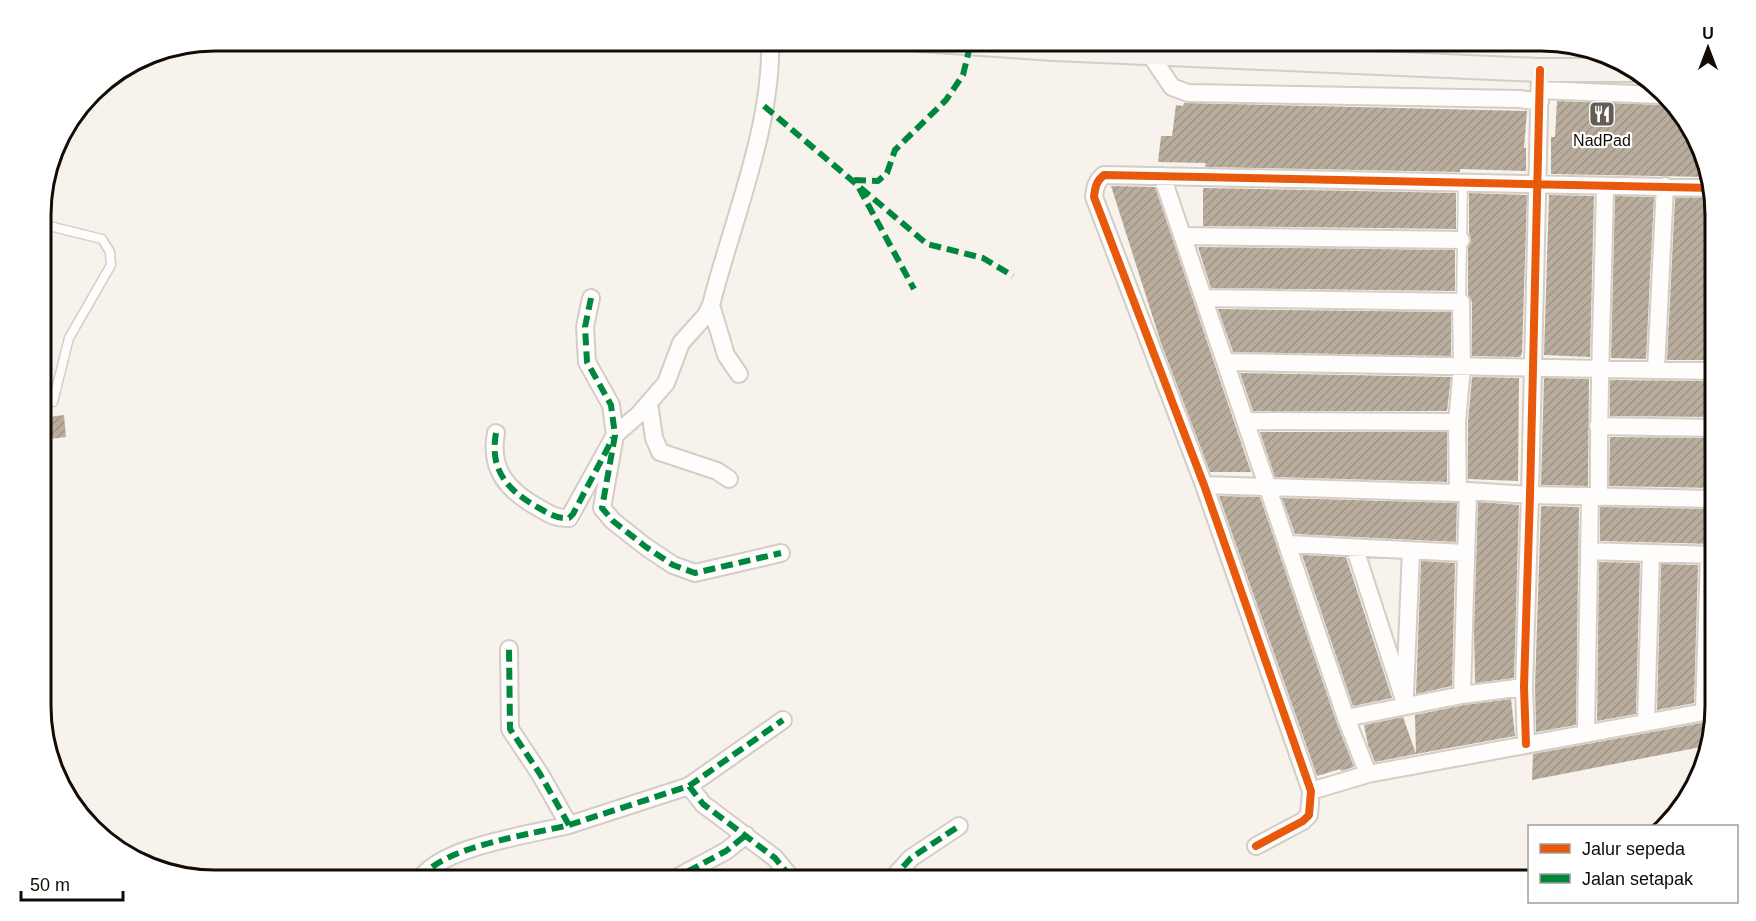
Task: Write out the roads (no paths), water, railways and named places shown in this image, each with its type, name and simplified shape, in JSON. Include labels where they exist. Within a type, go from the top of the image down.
[{"type":"main road","points":[[1126,51],[1540,87],[1621,72]]},
{"type":"street","points":[[496,433],[493,448],[497,468],[510,488],[524,500],[561,519],[569,518],[615,435],[649,403],[666,383],[681,342],[706,315],[711,304],[753,159],[771,66],[770,51]]},
{"type":"street","points":[[1149,53],[1172,87],[1188,93],[1520,99],[1540,87],[1651,94]]},
{"type":"street","points":[[1526,744],[1524,687],[1540,87]]},
{"type":"street","points":[[1256,846],[1303,821],[1309,815],[1311,791],[1203,485],[1094,197],[1096,184],[1104,175],[1703,188]]},
{"type":"street","points":[[1162,176],[1346,718],[1368,774]]},
{"type":"street","points":[[1586,733],[1589,551],[1595,496],[1602,369],[1605,186]]},
{"type":"street","points":[[1656,370],[1665,186]]},
{"type":"street","points":[[1182,237],[1461,240]]},
{"type":"street","points":[[591,298],[585,327],[587,362],[611,405],[615,435],[602,508],[613,521],[646,547],[674,565],[695,573],[781,554]]},
{"type":"street","points":[[1203,298],[1461,302],[1461,368],[1456,422],[1463,492],[1465,553],[1462,694]]},
{"type":"street","points":[[711,304],[726,355],[739,374]]},
{"type":"street","points":[[1225,362],[1705,371]]},
{"type":"street","points":[[649,403],[654,438],[660,452],[717,471],[729,479]]},
{"type":"street","points":[[1245,421],[1456,422]]},
{"type":"street","points":[[1598,426],[1705,428]]},
{"type":"street","points":[[1203,485],[1705,499]]},
{"type":"street","points":[[1288,544],[1465,553]]},
{"type":"street","points":[[1355,549],[1405,706]]},
{"type":"street","points":[[1405,706],[1411,551]]},
{"type":"street","points":[[1589,551],[1705,555]]},
{"type":"street","points":[[1646,722],[1652,554]]},
{"type":"street","points":[[509,649],[510,729],[540,774],[569,825]]},
{"type":"street","points":[[1346,718],[1462,694],[1524,687]]},
{"type":"street","points":[[1311,791],[1368,774],[1705,712]]},
{"type":"street","points":[[427,870],[466,849],[569,825],[689,786],[783,720]]},
{"type":"street","points":[[689,786],[703,804],[776,858],[785,870]]},
{"type":"street","points":[[900,870],[911,858],[959,826]]},
{"type":"street","points":[[691,870],[726,851],[746,835]]},
{"type":"lane","points":[[1461,302],[1463,183]]},
{"type":"lane","points":[[51,226],[102,239],[110,252],[111,265],[69,338],[53,402]]},
{"type":"place","name":"NadPad","points":[[1602,114]]}]
